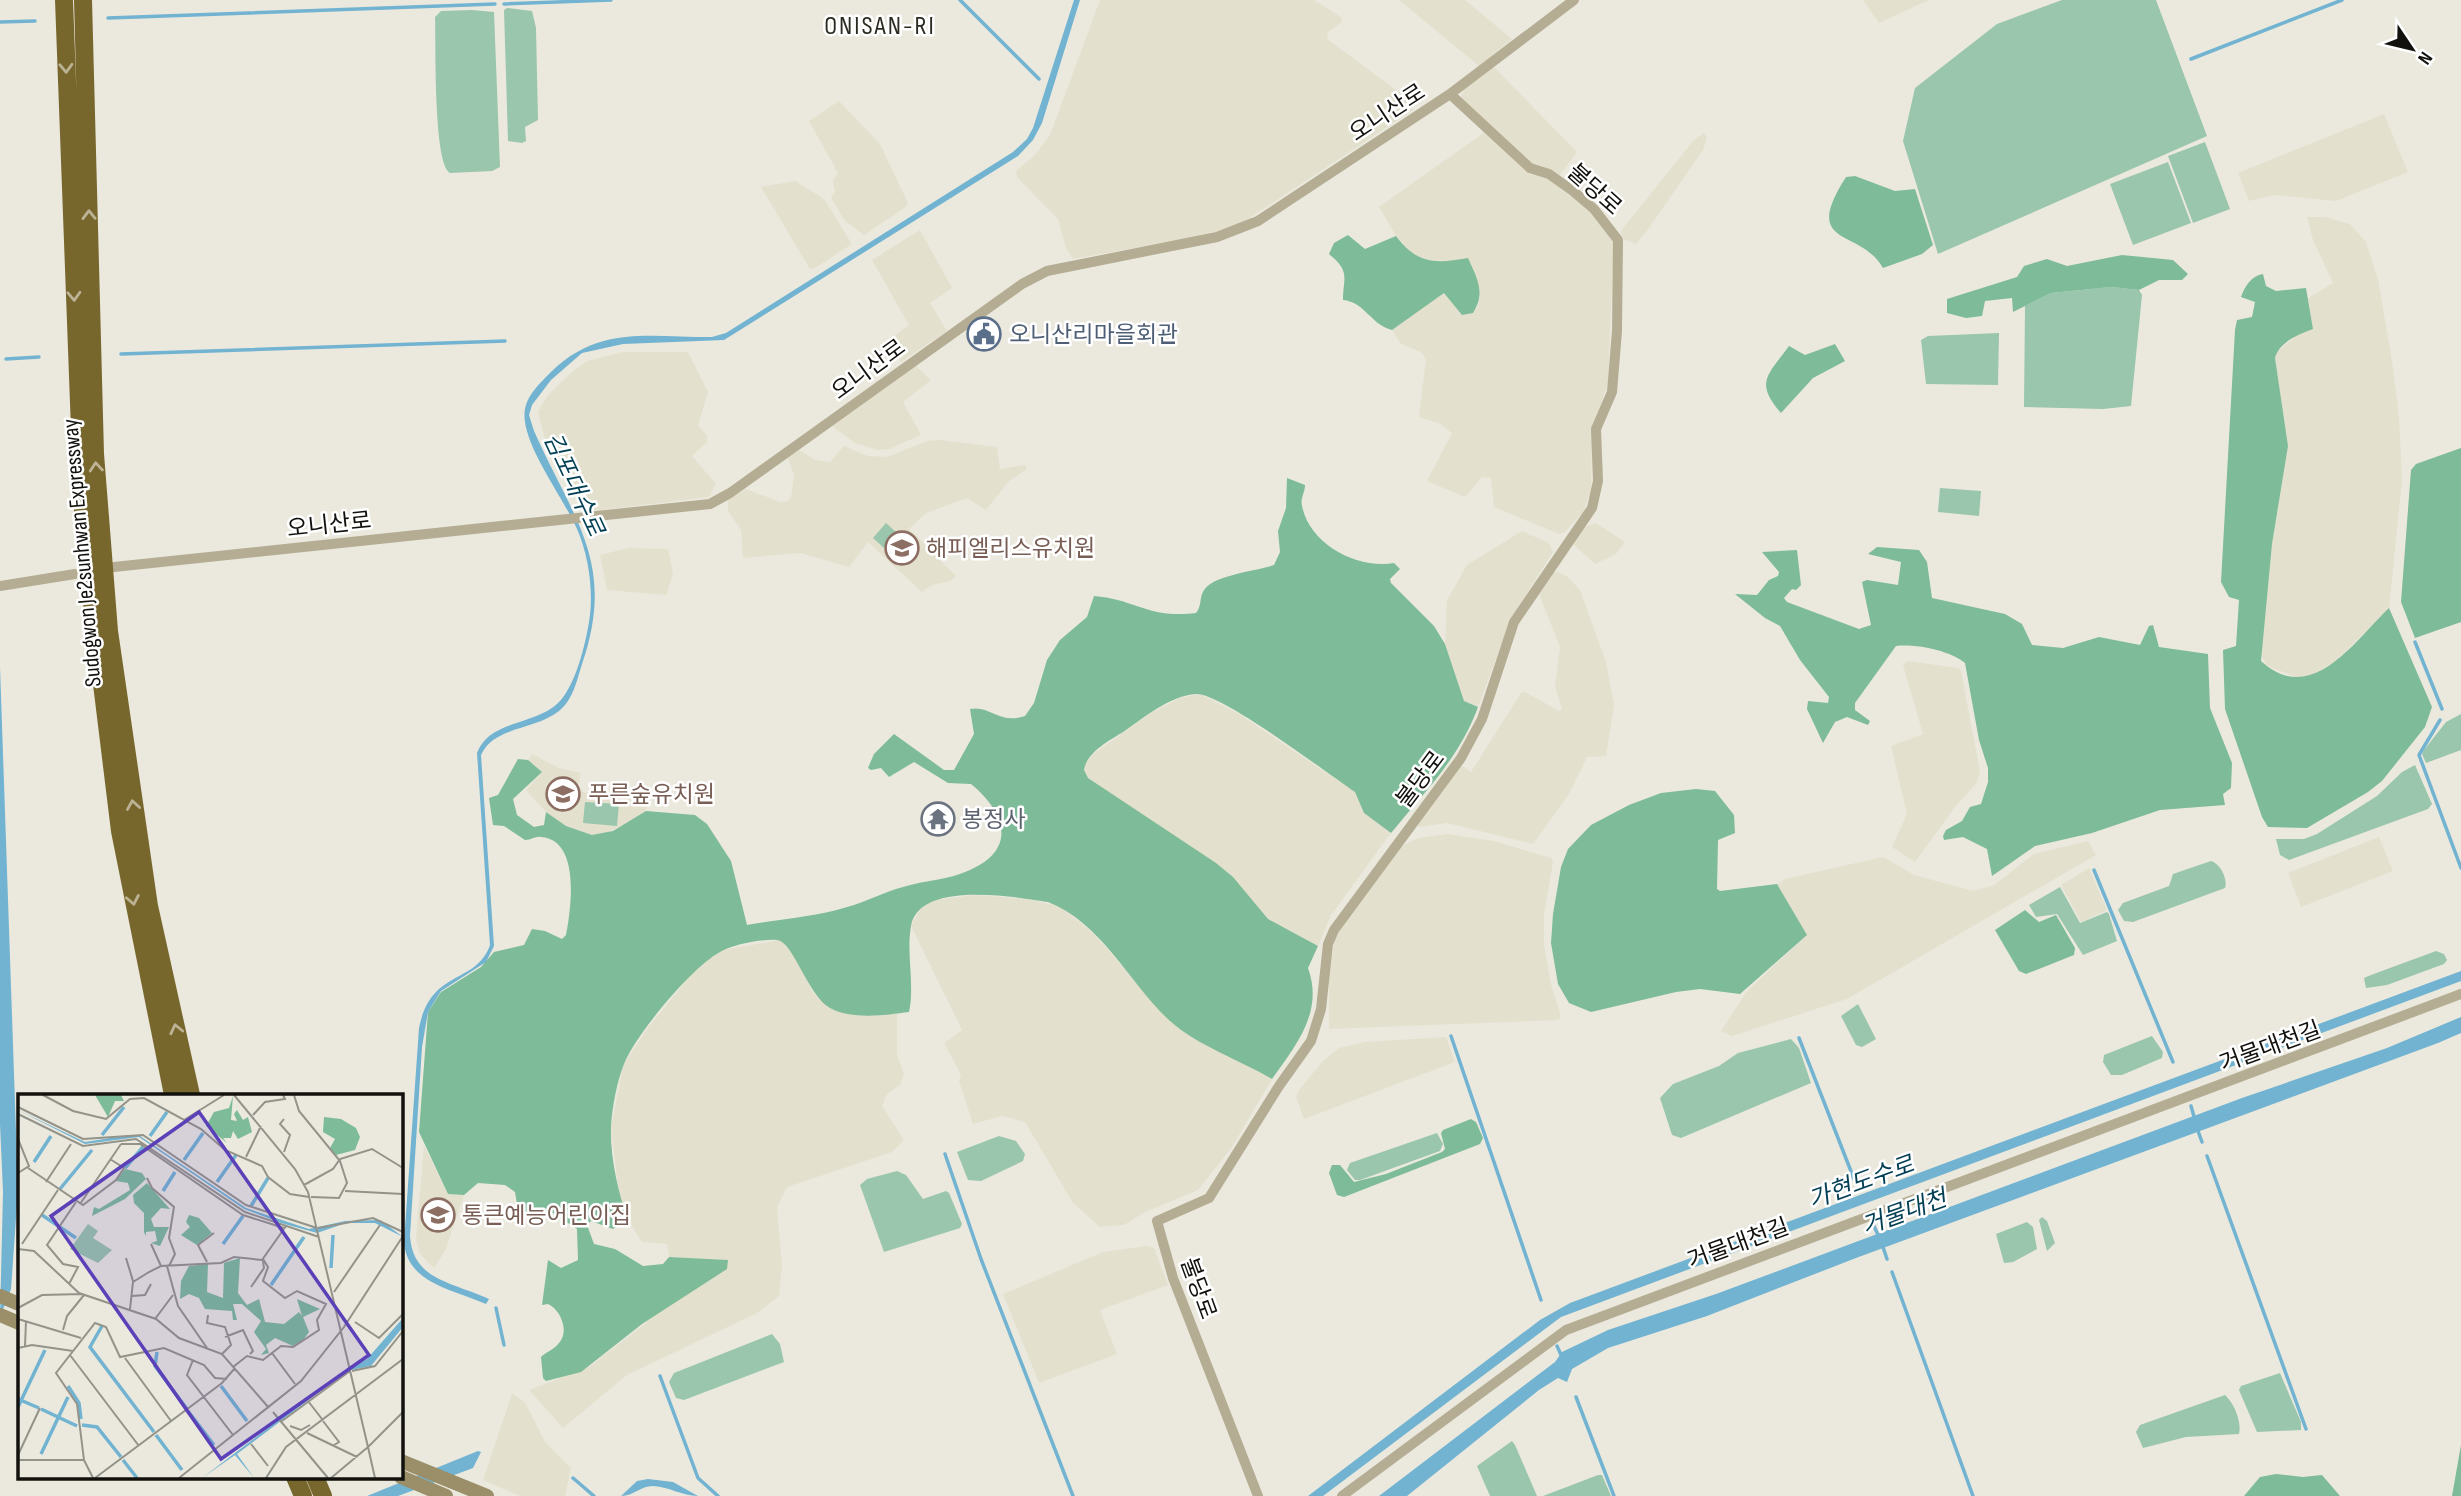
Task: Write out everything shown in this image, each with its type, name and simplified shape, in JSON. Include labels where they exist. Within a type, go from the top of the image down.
[{"type":"highway","name":"Sudogwon Je2sunhwan Expressway","points":[[64,0],[93,536],[120,831],[173,1094]]},
{"type":"highway","name":"Sudogwon Je2sunhwan Expressway","points":[[83,0],[95,454],[93,536]]},
{"type":"highway","name":"Sudogwon Je2sunhwan Expressway","points":[[100,612],[149,906],[191,1094]]},
{"type":"highway","points":[[295,1478],[303,1496]]},
{"type":"highway","points":[[315,1478],[323,1496]]},
{"type":"main road","points":[[0,1296],[18,1304]]},
{"type":"main road","points":[[0,1315],[17,1322]]},
{"type":"main road","points":[[402,1461],[418,1468],[444,1490]]},
{"type":"main road","points":[[402,1477],[444,1490],[487,1496]]},
{"type":"street","name":"오니산로","points":[[114,567],[710,503],[730,493],[1022,284],[1047,271],[1072,264],[1190,243],[1239,230],[1450,94],[1574,0]]},
{"type":"street","name":"불당로","points":[[1258,1496],[1173,1278],[1157,1221],[1209,1198],[1279,1086],[1311,1041],[1319,1018],[1328,944],[1334,930],[1461,758],[1482,719],[1514,622],[1592,508],[1598,481],[1596,429],[1612,392],[1618,304],[1618,240],[1594,209],[1549,174],[1530,168],[1450,94]]},
{"type":"street","points":[[4,585],[75,574]]},
{"type":"street","name":"거물대천길","points":[[1342,1496],[1575,1326],[2461,994]]},
{"type":"shaded area","points":[[1100,0],[1314,0],[1341,17],[1342,22],[1328,32],[1327,39],[1399,92],[1413,110],[1239,225],[1191,238],[1073,259],[1066,248],[1058,219],[1017,177],[1016,171],[1035,155],[1050,135]]},
{"type":"shaded area","points":[[1399,0],[1465,0],[1512,39],[1479,66]]},
{"type":"shaded area","points":[[1863,0],[1929,0],[1879,23]]},
{"type":"shaded area","points":[[1493,66],[1577,152],[1560,175],[1534,165],[1461,98],[1464,89]]},
{"type":"shaded area","points":[[839,101],[880,144],[908,203],[864,235],[845,221],[831,198],[835,192],[833,181],[838,173],[809,121]]},
{"type":"shaded area","points":[[2384,114],[2408,172],[2336,201],[2275,195],[2249,201],[2238,173]]},
{"type":"shaded area","points":[[1485,132],[1589,208],[1614,241],[1608,384],[1592,429],[1591,491],[1583,512],[1565,532],[1559,534],[1494,507],[1491,478],[1482,477],[1465,497],[1427,481],[1452,433],[1440,424],[1419,417],[1426,359],[1421,352],[1401,344],[1392,330],[1444,293],[1462,315],[1473,313],[1478,306],[1480,296],[1452,261],[1429,260],[1412,254],[1396,236],[1379,207]]},
{"type":"shaded area","points":[[1704,133],[1707,138],[1703,150],[1649,228],[1636,244],[1624,239],[1620,232],[1693,141]]},
{"type":"shaded area","points":[[795,181],[824,199],[852,244],[810,269],[761,187]]},
{"type":"shaded area","points":[[2307,217],[2325,217],[2350,224],[2366,242],[2378,279],[2392,361],[2399,416],[2402,480],[2389,608],[2335,662],[2313,676],[2302,679],[2267,666],[2261,655],[2272,544],[2288,446],[2275,358],[2277,352],[2298,334],[2313,329],[2308,298],[2333,283],[2313,240]]},
{"type":"shaded area","points":[[920,230],[952,288],[930,303],[947,331],[901,362],[888,340],[909,325],[872,260]]},
{"type":"shaded area","points":[[623,352],[688,352],[708,392],[698,425],[707,436],[707,442],[692,456],[716,484],[709,497],[601,510],[581,509],[544,436],[538,412],[547,396],[574,370],[587,361]]},
{"type":"shaded area","points":[[915,365],[931,380],[903,402],[921,435],[889,449],[878,450],[855,443],[832,426]]},
{"type":"shaded area","points":[[927,441],[997,447],[1000,469],[1025,465],[1027,469],[1009,481],[986,510],[967,498],[926,513],[909,529],[956,576],[950,581],[932,585],[922,592],[868,542],[849,567],[800,553],[743,558],[741,530],[728,511],[728,500],[746,489],[780,502],[788,501],[794,475],[788,458],[799,450],[815,460],[830,462],[844,446],[868,456],[887,457]]},
{"type":"shaded area","points":[[1596,523],[1625,542],[1616,554],[1595,564],[1572,543],[1584,527]]},
{"type":"shaded area","points":[[1522,531],[1549,543],[1553,552],[1512,616],[1478,707],[1464,701],[1445,644],[1447,600],[1467,565]]},
{"type":"shaded area","points":[[628,548],[668,549],[673,574],[666,595],[607,590],[600,555]]},
{"type":"shaded area","points":[[1553,573],[1567,576],[1580,590],[1606,662],[1614,705],[1606,756],[1587,757],[1569,794],[1533,844],[1447,823],[1420,827],[1417,824],[1461,765],[1471,772],[1521,693],[1525,692],[1559,711],[1562,709],[1555,686],[1560,647],[1539,594]]},
{"type":"shaded area","points":[[1908,661],[1958,668],[1961,671],[1980,772],[1976,784],[1955,807],[1915,862],[1892,847],[1907,814],[1891,746],[1923,734],[1903,665]]},
{"type":"shaded area","points":[[1200,694],[1239,714],[1355,792],[1364,813],[1391,833],[1331,915],[1318,946],[1268,919],[1246,897],[1084,774],[1085,765],[1092,755],[1149,714],[1180,698]]},
{"type":"shaded area","name":"푸른숲유치원","points":[[532,754],[559,768],[581,773],[578,786],[583,792],[647,800],[646,811],[603,835],[592,835],[566,826],[546,812],[526,790],[542,772],[528,760]]},
{"type":"shaded area","points":[[1448,834],[1494,841],[1551,858],[1553,862],[1544,915],[1544,944],[1551,984],[1561,1017],[1558,1020],[1329,1029],[1329,973],[1335,939],[1342,926],[1399,848],[1418,838]]},
{"type":"shaded area","points":[[2379,837],[2393,871],[2301,907],[2288,873]]},
{"type":"shaded area","points":[[2088,841],[2096,855],[1847,999],[1732,1036],[1721,1031],[1747,991],[1807,935],[1777,884],[1785,879],[1883,857],[1914,875],[1973,891],[1994,885],[2034,854]]},
{"type":"shaded area","points":[[2089,868],[2107,910],[2081,922],[2061,885]]},
{"type":"shaded area","points":[[976,895],[1029,899],[1061,907],[1093,933],[1173,1023],[1272,1079],[1232,1147],[1198,1190],[1145,1212],[1124,1225],[1100,1227],[1073,1203],[1025,1122],[1002,1116],[973,1124],[959,1081],[961,1075],[944,1043],[962,1030],[911,926],[922,907],[934,900]]},
{"type":"shaded area","points":[[780,940],[789,944],[813,993],[828,1007],[866,1015],[897,1014],[897,1054],[904,1074],[900,1085],[887,1094],[882,1106],[904,1140],[892,1152],[787,1187],[777,1207],[782,1265],[779,1296],[757,1313],[627,1375],[563,1428],[529,1390],[589,1367],[727,1260],[669,1257],[667,1244],[642,1242],[628,1220],[619,1194],[611,1128],[623,1065],[647,1029],[689,977],[710,958],[723,950]]},
{"type":"shaded area","points":[[1446,1037],[1455,1062],[1304,1119],[1296,1097],[1299,1090],[1322,1062],[1339,1048],[1365,1042]]},
{"type":"shaded area","name":"통큰예능어린이집","points":[[424,1146],[448,1194],[464,1195],[445,1251],[434,1268],[419,1253],[416,1239]]},
{"type":"shaded area","points":[[1147,1246],[1154,1248],[1168,1285],[1100,1310],[1117,1354],[1039,1383],[1003,1294],[1103,1252]]},
{"type":"shaded area","points":[[512,1394],[525,1402],[545,1442],[571,1468],[565,1496],[520,1496],[483,1480]]},
{"type":"green space","points":[[2062,0],[2156,0],[2207,136],[1938,254],[1903,141],[1915,88],[1997,24]]},
{"type":"green space","points":[[507,8],[532,11],[536,28],[538,120],[525,127],[526,141],[522,143],[508,141],[504,10]]},
{"type":"green space","points":[[441,11],[494,12],[500,167],[492,171],[450,173],[445,165],[438,126],[435,17]]},
{"type":"green space","points":[[2205,142],[2230,209],[2193,223],[2168,156]]},
{"type":"green space","points":[[2168,162],[2191,223],[2133,245],[2110,184]]},
{"type":"green space","points":[[1855,176],[1895,191],[1915,189],[1933,245],[1922,254],[1883,268],[1873,255],[1831,227],[1829,216],[1833,200],[1846,177]]},
{"type":"green space","points":[[1348,235],[1365,249],[1396,236],[1411,252],[1428,260],[1468,258],[1480,292],[1473,313],[1462,315],[1444,293],[1392,330],[1385,327],[1357,305],[1343,300],[1343,270],[1329,254],[1334,243]]},
{"type":"green space","points":[[2122,255],[2173,260],[2188,274],[2182,280],[2159,280],[2139,290],[2111,287],[2051,293],[2013,312],[2012,298],[1985,301],[1982,316],[1966,318],[1947,313],[1947,299],[2017,277],[2024,266],[2047,259],[2067,266]]},
{"type":"green space","points":[[2263,274],[2266,286],[2276,291],[2306,288],[2313,329],[2285,343],[2275,358],[2288,446],[2272,544],[2261,661],[2280,674],[2298,677],[2315,673],[2347,651],[2389,608],[2432,707],[2425,727],[2382,781],[2307,828],[2268,827],[2262,817],[2225,709],[2223,650],[2236,646],[2239,600],[2229,597],[2221,582],[2235,330],[2237,320],[2252,317],[2255,302],[2241,297],[2244,289],[2252,279]]},
{"type":"green space","points":[[2111,287],[2139,290],[2142,295],[2131,406],[2103,409],[2024,407],[2025,306],[2051,293]]},
{"type":"green space","points":[[1999,333],[1998,385],[1926,384],[1921,340],[1928,336]]},
{"type":"green space","points":[[1835,344],[1845,361],[1813,378],[1781,413],[1768,394],[1766,386],[1770,372],[1789,346],[1805,355]]},
{"type":"green space","points":[[2461,448],[2461,622],[2415,638],[2401,602],[2411,470],[2416,464]]},
{"type":"green space","points":[[1287,478],[1305,485],[1302,503],[1307,520],[1325,543],[1351,558],[1380,564],[1394,563],[1400,569],[1390,579],[1391,583],[1434,626],[1445,644],[1464,701],[1478,707],[1451,758],[1391,833],[1364,813],[1355,792],[1251,720],[1209,697],[1196,694],[1177,698],[1159,708],[1100,747],[1086,763],[1084,770],[1088,778],[1216,863],[1233,877],[1268,919],[1318,946],[1308,968],[1312,984],[1310,1013],[1298,1041],[1272,1079],[1181,1030],[1155,1006],[1100,939],[1084,924],[1048,902],[970,895],[931,902],[918,912],[911,926],[909,947],[909,1012],[859,1015],[830,1008],[815,992],[789,949],[777,940],[763,940],[726,949],[708,960],[680,986],[630,1051],[617,1086],[611,1127],[615,1174],[628,1220],[613,1229],[591,1221],[587,1225],[594,1244],[615,1249],[643,1266],[663,1264],[669,1257],[728,1260],[727,1269],[642,1324],[581,1372],[546,1381],[543,1378],[541,1357],[557,1345],[564,1333],[560,1315],[548,1304],[542,1305],[548,1260],[561,1268],[578,1260],[577,1229],[553,1213],[527,1214],[517,1204],[515,1192],[505,1185],[478,1183],[464,1195],[448,1194],[419,1132],[428,1012],[441,992],[481,967],[494,952],[524,945],[532,929],[545,931],[562,939],[566,935],[571,893],[568,862],[562,850],[554,841],[539,837],[525,840],[504,826],[493,825],[489,798],[498,795],[518,759],[528,760],[542,772],[513,799],[517,815],[534,827],[544,825],[546,812],[566,826],[592,835],[613,831],[646,811],[695,815],[707,824],[731,861],[747,925],[835,910],[903,887],[962,873],[985,861],[1001,840],[998,817],[992,806],[971,784],[948,783],[914,762],[889,777],[881,768],[871,770],[868,768],[874,754],[894,734],[944,770],[954,770],[974,734],[970,709],[984,710],[1008,718],[1025,716],[1034,703],[1047,660],[1060,640],[1087,617],[1094,596],[1153,611],[1196,613],[1203,592],[1215,581],[1274,565],[1280,552],[1278,531],[1286,508]]},
{"type":"green space","points":[[1940,488],[1981,491],[1979,516],[1938,512]]},
{"type":"green space","points":[[886,523],[897,533],[884,548],[873,538]]},
{"type":"green space","points":[[1877,547],[1919,550],[1927,562],[1932,598],[2005,614],[2022,624],[2032,645],[2063,648],[2099,637],[2140,645],[2149,626],[2153,625],[2159,647],[2208,654],[2210,708],[2232,763],[2231,788],[2223,794],[2225,805],[2160,810],[2092,833],[2035,846],[1992,876],[1987,849],[1963,837],[1944,840],[1943,836],[1946,830],[1962,821],[1970,807],[1981,804],[1988,782],[1988,768],[1979,740],[1965,663],[1932,649],[1896,646],[1855,703],[1855,710],[1870,721],[1868,725],[1847,717],[1835,722],[1823,743],[1807,709],[1808,701],[1828,703],[1829,697],[1800,660],[1780,626],[1765,618],[1735,594],[1757,595],[1769,580],[1778,576],[1779,572],[1762,552],[1797,550],[1801,585],[1796,590],[1792,589],[1784,598],[1787,602],[1859,629],[1871,625],[1862,582],[1867,580],[1898,585],[1901,562],[1868,554]]},
{"type":"green space","points":[[2461,714],[2461,750],[2426,763],[2422,754],[2424,750],[2446,722]]},
{"type":"green space","points":[[2415,765],[2432,804],[2428,809],[2289,860],[2280,855],[2276,839],[2304,839],[2317,834],[2377,796],[2402,772]]},
{"type":"green space","points":[[1696,789],[1715,791],[1734,815],[1735,833],[1718,840],[1717,889],[1720,891],[1777,884],[1807,935],[1740,994],[1700,989],[1591,1012],[1569,1003],[1558,984],[1551,943],[1561,867],[1568,849],[1591,825],[1629,805],[1661,793]]},
{"type":"green space","points":[[585,802],[619,804],[617,826],[583,823]]},
{"type":"green space","points":[[2211,861],[2218,865],[2223,873],[2225,888],[2133,922],[2124,921],[2118,910],[2123,903],[2169,886],[2173,874]]},
{"type":"green space","points":[[2060,887],[2080,923],[2107,912],[2117,941],[2083,955],[2057,914],[2036,917],[2029,905]]},
{"type":"green space","points":[[2025,910],[2039,922],[2056,915],[2075,948],[2074,955],[2026,974],[2019,971],[1995,930]]},
{"type":"green space","points":[[2436,951],[2444,954],[2447,960],[2444,964],[2387,985],[2366,988],[2364,978]]},
{"type":"green space","points":[[1858,1004],[1876,1039],[1862,1047],[1856,1045],[1841,1016]]},
{"type":"green space","points":[[2152,1036],[2163,1052],[2162,1058],[2122,1075],[2111,1075],[2103,1062],[2104,1055]]},
{"type":"green space","points":[[1791,1039],[1799,1048],[1811,1083],[1681,1138],[1672,1135],[1660,1098],[1673,1084],[1719,1066],[1738,1053]]},
{"type":"green space","points":[[1471,1119],[1476,1122],[1483,1138],[1480,1144],[1344,1197],[1337,1195],[1329,1173],[1332,1165],[1340,1165],[1354,1182],[1386,1174],[1442,1152],[1445,1149],[1441,1133],[1443,1130]]},
{"type":"green space","points":[[1437,1133],[1443,1144],[1440,1151],[1360,1180],[1355,1180],[1347,1170],[1350,1163]]},
{"type":"green space","points":[[999,1136],[1016,1141],[1025,1154],[1023,1161],[981,1181],[968,1180],[957,1152]]},
{"type":"green space","points":[[897,1171],[906,1175],[923,1199],[946,1191],[949,1193],[962,1224],[960,1228],[884,1252],[860,1185],[867,1179]]},
{"type":"green space","points":[[2042,1217],[2047,1221],[2055,1243],[2047,1251],[2039,1220]]},
{"type":"green space","points":[[2027,1222],[2033,1227],[2037,1249],[2013,1262],[2004,1263],[1996,1234]]},
{"type":"green space","points":[[772,1334],[780,1344],[784,1362],[684,1400],[676,1398],[669,1382],[674,1373]]},
{"type":"green space","points":[[2280,1373],[2301,1422],[2301,1430],[2257,1432],[2239,1390],[2241,1386]]},
{"type":"green space","points":[[2225,1395],[2236,1413],[2239,1434],[2186,1437],[2143,1448],[2136,1432],[2140,1425]]},
{"type":"green space","points":[[1512,1441],[1537,1496],[1490,1496],[1477,1466]]},
{"type":"green space","points":[[2461,1445],[2461,1496],[2452,1496]]},
{"type":"green space","points":[[2276,1474],[2303,1477],[2322,1475],[2340,1496],[2244,1496],[2260,1477]]},
{"type":"green space","points":[[1598,1475],[1602,1475],[1611,1496],[1543,1496]]},
{"type":"water","points":[[1074,0],[1080,0],[1042,123],[1033,140],[1018,156],[724,340],[623,344],[582,353],[551,380],[532,405],[529,415],[534,431],[586,543],[595,597],[592,629],[576,683],[564,706],[550,717],[505,733],[487,746],[481,755],[494,946],[486,962],[441,991],[428,1012],[422,1047],[410,1236],[413,1251],[427,1271],[437,1278],[489,1299],[486,1304],[447,1289],[423,1276],[414,1267],[407,1256],[404,1242],[419,1028],[433,995],[475,966],[490,945],[477,753],[483,742],[492,734],[539,715],[560,701],[579,664],[590,611],[591,587],[585,551],[571,516],[535,453],[525,422],[528,400],[564,361],[602,341],[643,336],[712,337],[726,333],[1013,152],[1027,139],[1033,128]]},
{"type":"water","points":[[0,667],[18,1190],[11,1289],[0,1317],[3,1192],[0,1124]]},
{"type":"water","points":[[2461,971],[2461,981],[1561,1317],[1323,1496],[1308,1496],[1540,1320],[1570,1303]]},
{"type":"water","points":[[2461,1017],[2461,1033],[2438,1043],[1856,1258],[1707,1316],[1608,1348],[1572,1369],[1567,1382],[1558,1378],[1539,1390],[1407,1496],[1379,1496],[1555,1362],[1562,1352],[1608,1330],[1716,1294],[2242,1098],[2387,1048]]},
{"type":"water","points":[[481,1452],[473,1468],[398,1496],[367,1496]]},
{"type":"water","points":[[648,1479],[673,1482],[698,1496],[653,1486],[621,1496],[637,1481]]},
{"type":"waterway","points":[[504,4],[611,0]]},
{"type":"waterway","points":[[960,0],[1039,79]]},
{"type":"waterway","points":[[2191,59],[2342,0]]},
{"type":"waterway","points":[[108,18],[495,4]]},
{"type":"waterway","points":[[0,22],[35,21]]},
{"type":"waterway","points":[[121,354],[505,341]]},
{"type":"waterway","points":[[6,359],[39,357]]},
{"type":"waterway","points":[[2415,642],[2442,709]]},
{"type":"waterway","points":[[2440,720],[2419,755],[2461,868]]},
{"type":"waterway","points":[[2094,870],[2173,1062]]},
{"type":"waterway","points":[[1451,1036],[1541,1300]]},
{"type":"waterway","name":"가현도수로","points":[[1799,1038],[1854,1179]]},
{"type":"waterway","points":[[2191,1106],[2195,1120]]},
{"type":"waterway","points":[[2198,1131],[2202,1142]]},
{"type":"waterway","points":[[945,1154],[981,1259],[1073,1496]]},
{"type":"waterway","points":[[2207,1156],[2306,1429]]},
{"type":"waterway","name":"거물대천","points":[[1873,1224],[1879,1237]]},
{"type":"waterway","name":"거물대천","points":[[1882,1244],[1887,1259]]},
{"type":"waterway","points":[[1892,1272],[1973,1496]]},
{"type":"waterway","name":"김포대수로","points":[[496,1308],[504,1345]]},
{"type":"waterway","points":[[1557,1346],[1562,1357]]},
{"type":"waterway","points":[[660,1376],[698,1478],[718,1496]]},
{"type":"waterway","points":[[1576,1397],[1614,1496]]},
{"type":"waterway","points":[[573,1478],[594,1496]]},
{"type":"place","name":"오니산리마을회관","points":[[984,334]]},
{"type":"place","name":"해피엘리스유치원","points":[[902,548]]},
{"type":"place","name":"푸른숲유치원","points":[[563,794]]},
{"type":"place","name":"봉정사","points":[[938,819]]},
{"type":"place","name":"통큰예능어린이집","points":[[438,1215]]},
{"type":"district","name":"ONISAN-RI","points":[[880,25]]}]
